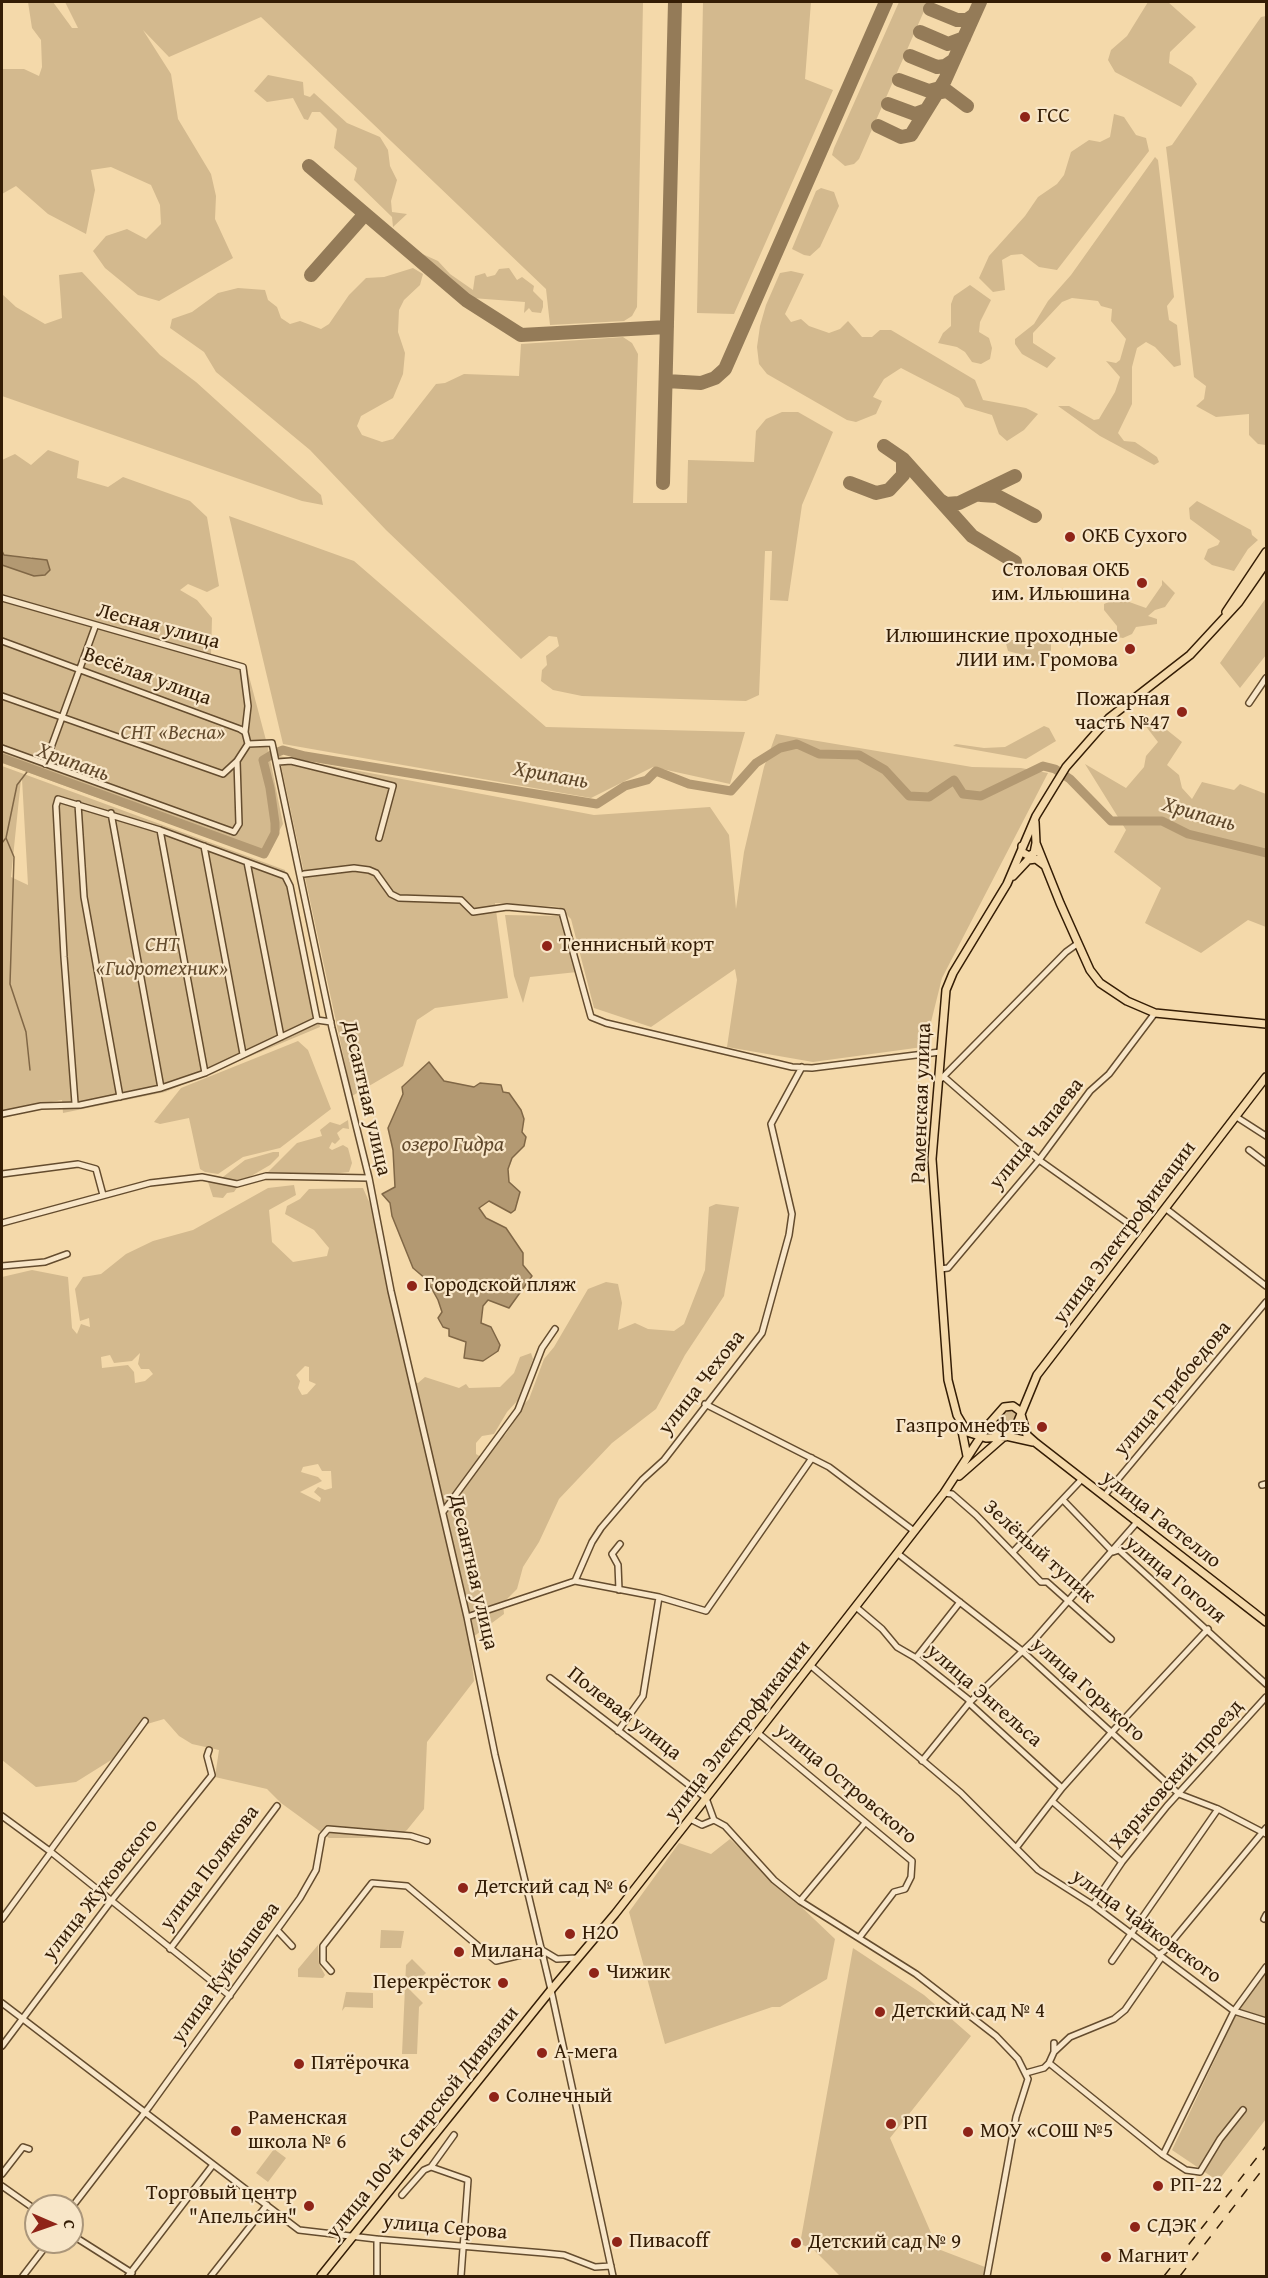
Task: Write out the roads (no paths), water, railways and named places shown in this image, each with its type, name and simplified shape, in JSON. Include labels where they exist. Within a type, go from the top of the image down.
[{"type":"main road","points":[[1211,634],[1266,552]]},
{"type":"main road","points":[[1211,634],[1239,602],[1266,563]]},
{"type":"main road","name":"Раменская улица","points":[[967,1457],[966,1441],[951,1393],[944,1346],[932,1160],[942,1078],[940,1052],[944,1001],[948,986],[1007,884],[1036,816],[1066,767],[1109,718],[1176,668],[1211,634]]},
{"type":"main road","points":[[1024,840],[1022,849],[1025,855],[1034,853],[1036,816]]},
{"type":"main road","points":[[1036,843],[1077,944],[1089,970],[1100,983],[1127,1001],[1155,1013],[1266,1024]]},
{"type":"main road","points":[[1007,884],[1028,860],[1036,860],[1046,867]]},
{"type":"main road","name":"улица Электрофикации","points":[[1022,1415],[1027,1396],[1037,1375],[1266,1077]]},
{"type":"main road","points":[[1007,1406],[1017,1409],[1022,1415],[1016,1426],[968,1467],[945,1491],[993,1419],[1007,1406]]},
{"type":"main road","points":[[957,1415],[967,1432],[981,1437]]},
{"type":"main road","name":"улица Гастелло","points":[[1022,1415],[1027,1435],[1036,1443],[1266,1622]]},
{"type":"main road","points":[[993,1419],[994,1432],[1005,1437]]},
{"type":"main road","name":"улица Гастелло","points":[[981,1437],[1005,1437],[1036,1443]]},
{"type":"main road","name":"улица Электрофикации","points":[[550,1990],[615,1914],[945,1491]]},
{"type":"main road","name":"улица 100-й Свирской Дивизии","points":[[321,2277],[550,1990]]},
{"type":"street","name":"Лесная улица","points":[[2,598],[95,627],[243,667],[249,706],[245,732]]},
{"type":"street","points":[[45,764],[95,627]]},
{"type":"street","name":"Весёлая улица","points":[[2,641],[245,732]]},
{"type":"street","points":[[1249,703],[1266,678]]},
{"type":"street","points":[[2,696],[223,774],[237,761],[248,744],[245,732]]},
{"type":"street","name":"Десантная улица","points":[[248,744],[272,743],[278,762],[331,1022],[369,1178],[391,1291],[467,1617],[495,1755],[542,1950],[613,2277]]},
{"type":"street","points":[[2,748],[234,832],[239,824],[237,761]]},
{"type":"street","points":[[278,762],[291,761],[393,786],[379,838]]},
{"type":"street","points":[[75,1103],[56,806],[58,799],[111,813],[285,876],[290,886],[317,1020]]},
{"type":"street","points":[[78,804],[84,897],[120,1097]]},
{"type":"street","points":[[111,813],[161,1088]]},
{"type":"street","points":[[160,830],[205,1073]]},
{"type":"street","points":[[204,846],[243,1054]]},
{"type":"street","points":[[247,862],[281,1037]]},
{"type":"street","points":[[302,874],[354,868],[369,870],[376,873],[391,894],[399,898],[461,900],[473,912],[507,907],[559,910],[566,918],[591,1017],[625,1027],[802,1067],[940,1052]]},
{"type":"street","points":[[1077,944],[1066,952],[942,1078],[1039,1160],[1125,1221]]},
{"type":"street","name":"улица Чапаева","points":[[940,1269],[948,1268],[1039,1160],[1090,1092],[1109,1074],[1155,1013]]},
{"type":"street","points":[[2,1114],[41,1106],[75,1103],[80,1105],[161,1088],[205,1073],[317,1020],[331,1022]]},
{"type":"street","name":"улица Чехова","points":[[575,1581],[592,1542],[601,1528],[642,1480],[664,1460],[762,1333],[789,1235],[792,1214],[771,1124],[802,1067]]},
{"type":"street","points":[[1235,1116],[1266,1136]]},
{"type":"street","points":[[1249,1150],[1266,1163]]},
{"type":"street","points":[[2,1174],[78,1164],[96,1169],[104,1195]]},
{"type":"street","points":[[2,1223],[35,1216],[136,1186],[202,1177],[237,1184],[266,1176],[369,1178]]},
{"type":"street","points":[[1165,1208],[1266,1286]]},
{"type":"street","points":[[2,1266],[45,1262],[67,1254]]},
{"type":"street","name":"улица Грибоедова","points":[[1104,1496],[1266,1302]]},
{"type":"street","points":[[443,1512],[518,1410],[542,1348],[555,1329]]},
{"type":"street","points":[[705,1404],[836,1472],[914,1531]]},
{"type":"street","points":[[467,1617],[575,1581],[659,1597],[706,1611],[812,1458]]},
{"type":"street","points":[[1013,1552],[1082,1479]]},
{"type":"street","name":"Зелёный тупик","points":[[945,1491],[952,1494],[1041,1582],[1047,1582],[1111,1639]]},
{"type":"street","name":"улица Гоголя","points":[[1062,1500],[1109,1545],[1113,1552],[1119,1550],[1266,1684]]},
{"type":"street","points":[[922,1761],[969,1703],[1068,1601],[1138,1521]]},
{"type":"street","points":[[619,1590],[618,1565],[612,1554],[620,1544]]},
{"type":"street","name":"улица Горького","points":[[897,1553],[1021,1650],[1179,1794],[1218,1809],[1265,1832]]},
{"type":"street","points":[[618,1731],[643,1696],[659,1597]]},
{"type":"street","points":[[916,1658],[960,1602]]},
{"type":"street","name":"улица Энгельса","points":[[856,1607],[882,1629],[897,1647],[916,1658],[969,1700],[969,1703],[1062,1788]]},
{"type":"street","points":[[1016,1848],[1062,1788],[1208,1629]]},
{"type":"street","name":"улица Чайковского","points":[[810,1665],[961,1793],[1025,1859],[1046,1876],[1093,1905],[1130,1932],[1159,1957],[1234,2012]]},
{"type":"street","name":"Полевая улица","points":[[550,1678],[706,1798]]},
{"type":"street","name":"Харьковский проезд","points":[[1093,1905],[1122,1862],[1266,1697]]},
{"type":"street","points":[[2,1919],[145,1721]]},
{"type":"street","name":"улица Островского","points":[[758,1733],[912,1861],[911,1877],[905,1889],[894,1892],[859,1938]]},
{"type":"street","name":"улица Жуковского","points":[[2,2046],[111,1901],[212,1774],[207,1756],[209,1750]]},
{"type":"street","points":[[706,1798],[714,1821]]},
{"type":"street","points":[[1052,1801],[1122,1862]]},
{"type":"street","name":"улица Полякова","points":[[170,1949],[277,1806]]},
{"type":"street","points":[[1112,1961],[1130,1932],[1218,1809]]},
{"type":"street","points":[[2,1816],[230,1996]]},
{"type":"street","points":[[690,1819],[702,1825],[714,1821],[725,1826],[774,1880],[800,1901],[916,1974],[996,2036],[1018,2059],[1028,2079],[1016,2117],[987,2277]]},
{"type":"street","points":[[800,1901],[865,1823]]},
{"type":"street","name":"улица Куйбышева","points":[[82,2194],[145,2112],[300,1898],[315,1870],[322,1836],[328,1829],[411,1836],[427,1841]]},
{"type":"street","points":[[1026,2073],[1044,2068],[1054,2052],[1070,2037],[1114,2019],[1125,2010],[1159,1957],[1265,1832]]},
{"type":"street","points":[[331,1971],[323,1962],[323,1946],[372,1883],[407,1886],[496,1961],[542,1950],[557,1959],[577,1958]]},
{"type":"street","points":[[277,1930],[292,1946]]},
{"type":"street","points":[[1163,2155],[1234,2012],[1266,1967]]},
{"type":"street","name":"улица Серова","points":[[2,2004],[299,2230],[377,2240],[564,2255],[595,2267],[611,2266]]},
{"type":"street","points":[[1234,2012],[1266,2021]]},
{"type":"street","points":[[1054,2043],[1054,2052]]},
{"type":"street","points":[[1049,2063],[1163,2155],[1186,2170],[1200,2172],[1243,2110]]},
{"type":"street","points":[[412,2162],[424,2169],[431,2168],[454,2135]]},
{"type":"street","points":[[2,2174],[23,2147],[29,2149]]},
{"type":"street","points":[[84,2243],[130,2275],[213,2166]]},
{"type":"street","name":"улица Серова","points":[[431,2168],[468,2180],[461,2277]]},
{"type":"street","points":[[402,2195],[424,2169]]},
{"type":"street","points":[[2,2186],[24,2202]]},
{"type":"street","points":[[211,2277],[267,2205]]},
{"type":"street","points":[[377,2240],[377,2277]]},
{"type":"street","points":[[23,2277],[40,2254]]},
{"type":"water","points":[[2,551],[4,555],[47,560],[50,570],[45,575],[34,576],[2,565]]},
{"type":"water","name":"озеро Гидра","points":[[429,1062],[444,1081],[474,1087],[480,1083],[501,1085],[503,1092],[509,1093],[521,1110],[524,1119],[522,1132],[526,1137],[524,1146],[512,1158],[508,1169],[509,1182],[520,1192],[515,1210],[511,1213],[489,1201],[479,1208],[486,1218],[506,1228],[523,1253],[523,1265],[532,1276],[509,1308],[488,1300],[483,1306],[481,1323],[491,1327],[500,1345],[498,1351],[483,1361],[464,1358],[466,1342],[449,1336],[449,1329],[443,1327],[438,1318],[442,1312],[438,1300],[427,1280],[413,1268],[392,1216],[390,1203],[382,1194],[395,1187],[393,1150],[388,1128],[403,1094],[402,1087]]},
{"type":"waterway","name":"Хрипань","points":[[278,752],[283,750],[305,756],[597,804],[625,786],[647,780],[656,771],[689,784],[731,791],[756,763],[780,748],[797,744],[819,754],[859,755],[885,770],[909,796],[929,797],[954,780],[963,794],[981,796],[1043,766],[1055,769],[1070,779],[1111,821],[1162,821],[1188,834],[1266,853]]},
{"type":"waterway","name":"Хрипань","points":[[2,758],[264,854],[275,833],[275,823],[263,760],[273,754]]},
{"type":"waterway","points":[[30,768],[17,785],[6,838],[14,857],[10,984],[26,1032],[30,1070]]},
{"type":"waterway","points":[[2,843],[5,839]]},
{"type":"railway","points":[[1164,2276],[1266,2146]]},
{"type":"railway","points":[[1180,2276],[1266,2165]]},
{"type":"place","name":"ГСС","points":[[1025,117]]},
{"type":"place","name":"ОКБ Сухого","points":[[1070,537]]},
{"type":"place","name":"Столовая ОКБ им. Ильюшина","points":[[1142,583]]},
{"type":"place","name":"Илюшинские проходные ЛИИ им. Громова","points":[[1130,649]]},
{"type":"place","name":"Пожарная часть №47","points":[[1182,712]]},
{"type":"place","name":"Теннисный корт","points":[[547,946]]},
{"type":"place","name":"Городской пляж","points":[[412,1286]]},
{"type":"place","name":"Газпромнефть","points":[[1042,1427]]},
{"type":"place","name":"Детский сад № 6","points":[[463,1888]]},
{"type":"place","name":"H2O","points":[[570,1934]]},
{"type":"place","name":"Милана","points":[[459,1952]]},
{"type":"place","name":"Чижик","points":[[594,1973]]},
{"type":"place","name":"Перекрёсток","points":[[503,1983]]},
{"type":"place","name":"Детский сад № 4","points":[[880,2012]]},
{"type":"place","name":"А-мега","points":[[542,2053]]},
{"type":"place","name":"Пятёрочка","points":[[299,2064]]},
{"type":"place","name":"Солнечный","points":[[494,2097]]},
{"type":"place","name":"РП","points":[[891,2124]]},
{"type":"place","name":"Раменская школа № 6","points":[[236,2131]]},
{"type":"place","name":"МОУ «СОШ №5","points":[[968,2132]]},
{"type":"place","name":"РП-22","points":[[1158,2186]]},
{"type":"place","name":"Торговый центр \"Апельсин\"","points":[[309,2206]]},
{"type":"place","name":"СДЭК","points":[[1135,2227]]},
{"type":"place","name":"Пивасоff","points":[[617,2242]]},
{"type":"place","name":"Детский сад № 9","points":[[796,2243]]},
{"type":"place","name":"Магнит","points":[[1106,2257]]},
{"type":"park label","name":"СНТ «Весна»","points":[[173,734]]},
{"type":"park label","name":"СНТ «Гидротехник»","points":[[162,958]]}]
